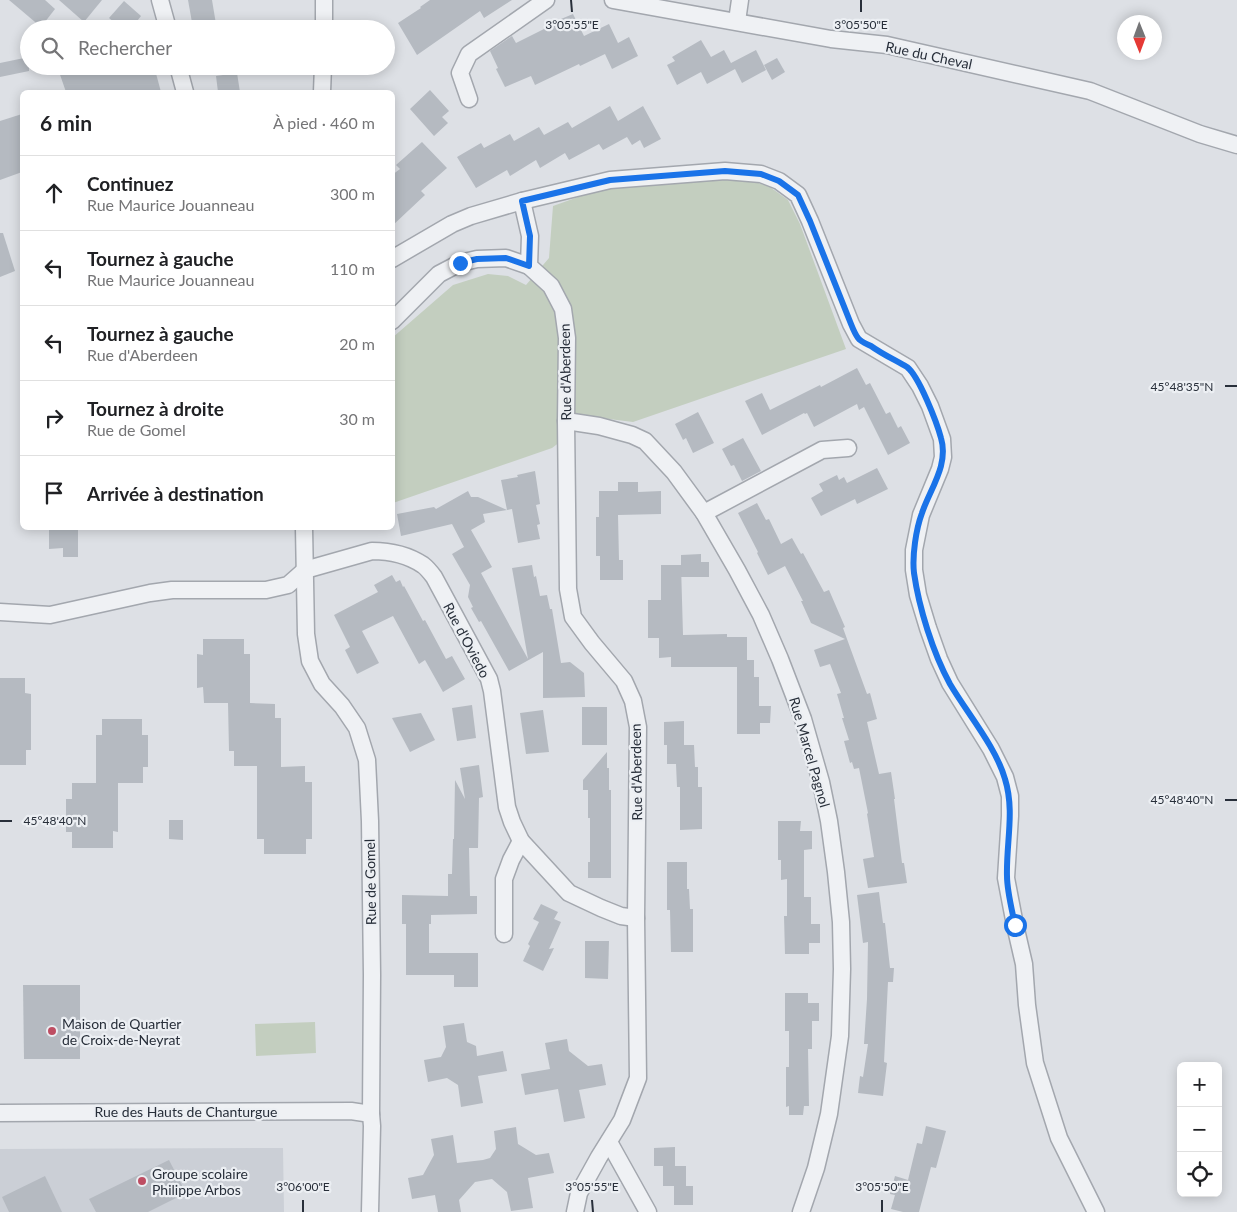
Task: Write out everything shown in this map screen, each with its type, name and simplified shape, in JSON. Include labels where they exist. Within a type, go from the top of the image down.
[{"type":"street","points":[[160,0],[166,20]]},
{"type":"street","points":[[324,0],[324,20]]},
{"type":"street","points":[[469,99],[460,73],[469,54],[546,0]]},
{"type":"street","name":"Rue du Cheval","points":[[613,0],[832,39],[887,45],[1090,91],[1200,134],[1237,145]]},
{"type":"street","points":[[737,21],[740,0]]},
{"type":"street","points":[[180,75],[184,90]]},
{"type":"street","points":[[322,90],[323,75]]},
{"type":"street","points":[[395,257],[452,224],[471,216],[522,201],[610,180],[725,171],[761,174],[779,181],[798,195],[851,324],[859,339],[908,368],[930,406],[942,439],[943,457],[940,470],[921,515],[914,550],[914,570],[918,595],[938,659],[950,683],[991,749],[1005,777],[1010,796],[1006,878],[1024,964],[1027,1005],[1035,1063],[1059,1138],[1096,1212]]},
{"type":"street","points":[[395,318],[439,274],[460,263],[477,259],[506,258],[529,266],[530,236],[522,201]]},
{"type":"street","name":"Rue d'Aberdeen","points":[[529,266],[551,286],[563,309],[567,338],[568,589],[573,617],[624,681],[633,702],[638,727],[636,918],[638,1078],[622,1120],[579,1193],[575,1212]]},
{"type":"street","name":"Rue Marcel Pagnol","points":[[566,421],[599,426],[632,435],[645,441],[674,472],[704,514],[761,615],[803,719],[821,782],[829,821],[841,922],[842,970],[840,1036],[829,1114],[816,1168],[801,1212]]},
{"type":"street","points":[[704,514],[822,450],[848,448]]},
{"type":"street","name":"Rue de Gomel","points":[[304,530],[306,634],[310,661],[322,684],[342,706],[357,728],[367,760],[370,821],[372,975],[370,1212]]},
{"type":"street","name":"Rue d'Oviedo","points":[[305,570],[372,551],[407,556],[425,566],[434,577],[489,679],[507,807],[521,841],[569,893],[614,913],[636,918]]},
{"type":"street","points":[[0,612],[50,614],[172,590],[266,590],[288,585],[305,570]]},
{"type":"street","points":[[504,934],[504,879],[521,841]]},
{"type":"street","name":"Rue des Hauts de Chanturgue","points":[[0,1112],[351,1111],[371,1114]]},
{"type":"street","points":[[609,1142],[648,1212]]},
{"type":"shaded area","name":"Groupe scolaire Philippe Arbos","points":[[283,1148],[284,1212],[0,1212],[0,1149]]},
{"type":"green space","points":[[719,177],[753,181],[770,187],[788,200],[800,224],[846,349],[633,422],[593,417],[552,448],[395,502],[395,335],[453,285],[488,274],[508,276],[526,285],[549,258],[553,206],[609,186]]},
{"type":"green space","points":[[315,1022],[316,1053],[256,1056],[255,1024]]},
{"type":"building","points":[[9,0],[45,0],[55,9],[46,20],[33,20]]},
{"type":"building","points":[[59,0],[102,0],[86,20],[82,20]]},
{"type":"building","points":[[188,0],[212,0],[215,20],[192,20]]},
{"type":"building","points":[[430,0],[512,0],[484,18],[480,11],[417,55],[398,23]]},
{"type":"building","points":[[124,1],[141,16],[138,20],[111,20],[109,18]]},
{"type":"building","points":[[573,14],[584,36],[609,24],[618,43],[629,37],[638,56],[612,69],[605,54],[535,85],[531,76],[505,87],[490,51],[512,36],[516,43],[550,26],[549,24]]},
{"type":"building","points":[[701,40],[711,57],[724,50],[731,63],[756,50],[766,70],[742,83],[735,69],[707,84],[701,72],[677,85],[667,65],[675,61],[672,57]]},
{"type":"building","points":[[777,58],[785,72],[772,80],[764,65]]},
{"type":"building","points":[[20,59],[20,73],[0,77],[0,63]]},
{"type":"building","points":[[60,75],[156,75],[160,90],[65,90]]},
{"type":"building","points":[[237,75],[240,90],[218,90],[216,76]]},
{"type":"building","points":[[430,90],[449,111],[442,117],[448,123],[434,136],[410,109]]},
{"type":"building","points":[[610,106],[618,121],[643,106],[661,139],[644,148],[640,140],[632,145],[627,137],[603,150],[599,144],[569,160],[565,153],[540,168],[536,160],[510,176],[507,170],[476,188],[457,157],[481,143],[484,148],[510,134],[514,141],[539,127],[544,135],[568,122],[572,128]]},
{"type":"building","points":[[20,115],[20,173],[0,180],[0,121]]},
{"type":"building","points":[[422,142],[447,168],[421,191],[425,195],[395,223],[395,173],[400,169],[396,165]]},
{"type":"building","points":[[0,233],[3,233],[15,271],[0,277]]},
{"type":"building","points":[[857,368],[866,385],[870,383],[886,414],[890,412],[898,428],[901,426],[910,443],[888,455],[864,407],[859,410],[857,404],[814,427],[807,413],[804,413],[762,435],[745,401],[762,393],[770,410]]},
{"type":"building","points":[[698,412],[714,443],[693,453],[686,438],[683,440],[675,424]]},
{"type":"building","points":[[743,438],[761,471],[742,481],[734,465],[731,466],[722,449]]},
{"type":"building","points":[[877,468],[888,489],[857,504],[855,499],[821,516],[811,498],[823,491],[819,484],[837,475],[839,480],[844,477],[847,483]]},
{"type":"building","points":[[535,471],[540,504],[536,505],[540,524],[537,525],[540,539],[518,543],[512,509],[507,510],[501,480]]},
{"type":"building","points":[[618,482],[638,482],[638,492],[661,491],[661,514],[618,515],[619,560],[623,560],[623,580],[600,580],[600,556],[596,556],[596,517],[599,517],[599,491],[618,491]]},
{"type":"building","points":[[468,491],[471,497],[478,497],[507,510],[483,514],[485,522],[471,530],[492,567],[481,573],[528,659],[512,568],[532,565],[540,596],[547,595],[550,609],[552,609],[561,663],[570,662],[584,673],[585,697],[543,698],[543,652],[509,671],[481,621],[479,622],[471,608],[473,607],[468,597],[470,585],[452,554],[464,547],[452,524],[401,536],[397,514],[434,507],[436,509]]},
{"type":"building","points":[[757,503],[766,520],[769,519],[781,544],[792,538],[801,554],[803,553],[824,592],[829,590],[845,627],[843,628],[867,694],[870,693],[877,719],[867,722],[879,774],[891,772],[902,863],[904,863],[907,883],[868,888],[863,859],[874,857],[859,768],[854,769],[852,762],[850,763],[844,741],[849,740],[837,694],[841,693],[830,664],[820,667],[814,650],[845,639],[811,623],[801,601],[803,601],[785,566],[768,575],[738,513]]},
{"type":"building","points":[[49,530],[78,530],[78,557],[63,557],[63,548],[49,549]]},
{"type":"building","points":[[701,554],[701,562],[709,562],[709,577],[681,577],[681,555]]},
{"type":"building","points":[[661,565],[681,565],[683,635],[727,634],[727,637],[747,637],[747,660],[754,660],[754,677],[759,677],[759,706],[771,706],[770,723],[760,723],[760,734],[737,734],[737,667],[671,667],[671,657],[659,658],[659,638],[648,638],[648,600],[661,600]]},
{"type":"building","points":[[392,575],[396,582],[400,580],[404,586],[446,659],[452,656],[465,679],[443,692],[425,660],[419,664],[393,616],[362,631],[379,663],[357,674],[345,650],[350,647],[334,615],[378,592],[374,585]]},
{"type":"building","points":[[203,639],[244,639],[244,654],[250,654],[250,703],[275,704],[275,718],[281,718],[281,767],[305,766],[305,782],[312,782],[312,839],[306,839],[306,854],[264,854],[264,839],[257,839],[257,766],[234,766],[234,751],[229,751],[228,703],[204,703],[203,687],[197,688],[197,654],[203,655]]},
{"type":"building","points":[[0,678],[25,678],[25,693],[31,694],[31,750],[26,750],[26,765],[0,765]]},
{"type":"building","points":[[472,705],[476,738],[457,741],[452,708]]},
{"type":"building","points":[[582,707],[607,707],[607,745],[582,745]]},
{"type":"building","points":[[543,710],[549,752],[526,754],[520,713]]},
{"type":"building","points":[[421,713],[435,740],[410,752],[392,718]]},
{"type":"building","points":[[102,719],[142,719],[142,735],[148,735],[148,767],[143,767],[143,783],[118,783],[118,832],[113,831],[113,848],[72,848],[72,832],[66,832],[66,799],[72,799],[72,783],[96,783],[96,735],[102,735]]},
{"type":"building","points":[[684,721],[684,745],[694,745],[695,767],[698,767],[698,787],[702,787],[702,829],[680,830],[680,787],[677,787],[676,764],[667,764],[667,745],[664,745],[664,722]]},
{"type":"building","points":[[607,752],[609,790],[611,790],[611,878],[588,878],[590,818],[588,818],[588,790],[583,790],[583,780]]},
{"type":"building","points":[[479,765],[483,797],[479,798],[478,848],[469,848],[470,896],[477,896],[477,914],[431,915],[431,924],[429,924],[429,953],[478,953],[478,987],[454,987],[454,975],[406,975],[406,924],[402,924],[402,895],[448,896],[448,874],[452,874],[455,780],[465,799],[460,768]]},
{"type":"building","points":[[169,820],[183,820],[183,840],[169,839]]},
{"type":"building","points":[[778,821],[801,821],[800,831],[812,831],[812,849],[804,850],[804,897],[811,897],[811,924],[820,924],[820,943],[809,943],[809,954],[785,954],[784,916],[787,916],[787,879],[781,880],[781,860],[778,860]]},
{"type":"building","points":[[667,862],[687,862],[687,889],[689,889],[690,909],[693,909],[693,952],[671,952],[670,910],[667,910]]},
{"type":"building","points":[[879,892],[890,968],[894,968],[893,982],[888,982],[884,1062],[887,1063],[883,1096],[858,1093],[860,1076],[863,1077],[868,1044],[864,1044],[868,942],[863,943],[857,895]]},
{"type":"building","points":[[541,904],[558,912],[554,919],[561,922],[549,949],[554,948],[543,971],[523,961],[530,946],[528,944],[539,922],[533,919]]},
{"type":"building","points":[[585,941],[609,941],[608,979],[585,978]]},
{"type":"building","name":"Maison de Quartier de Croix-de-Neyrat","points":[[23,985],[80,985],[80,1059],[24,1059]]},
{"type":"building","points":[[785,993],[808,993],[808,1003],[819,1003],[819,1021],[812,1021],[812,1049],[808,1049],[809,1106],[804,1106],[803,1115],[789,1115],[789,1106],[786,1107],[786,1067],[789,1067],[789,1031],[785,1031]]},
{"type":"building","points":[[464,1023],[467,1042],[476,1046],[477,1056],[503,1051],[507,1071],[478,1076],[483,1103],[461,1107],[458,1085],[447,1078],[428,1082],[424,1060],[441,1057],[446,1047],[443,1026]]},
{"type":"building","points":[[567,1039],[569,1051],[588,1066],[602,1064],[606,1085],[579,1090],[585,1118],[564,1122],[558,1089],[525,1095],[521,1074],[550,1069],[545,1043]]},
{"type":"building","points":[[926,1126],[946,1131],[936,1168],[931,1167],[919,1212],[903,1212],[891,1209],[895,1195],[890,1194],[895,1176],[908,1180],[917,1143],[922,1144]]},
{"type":"building","points":[[516,1127],[518,1144],[536,1155],[549,1153],[554,1173],[528,1178],[533,1208],[511,1211],[507,1192],[492,1179],[475,1182],[459,1200],[461,1212],[438,1212],[435,1195],[412,1199],[408,1178],[423,1175],[434,1155],[431,1139],[453,1135],[457,1163],[483,1160],[490,1158],[496,1149],[494,1131]]},
{"type":"building","points":[[675,1147],[675,1166],[686,1166],[686,1186],[693,1186],[693,1205],[674,1205],[674,1186],[663,1186],[663,1166],[654,1166],[654,1148]]},
{"type":"building","points":[[169,1160],[186,1193],[148,1212],[96,1212],[89,1199]]},
{"type":"building","points":[[45,1176],[62,1212],[9,1212],[2,1197]]},
{"type":"place","name":"Maison de Quartier de Croix-de-Neyrat","points":[[52,1031]]},
{"type":"place","name":"Groupe scolaire Philippe Arbos","points":[[142,1181]]},
{"type":"route","points":[[460,263],[477,259],[506,258],[529,266],[530,236],[522,201],[610,180],[725,171],[761,174],[779,181],[798,195],[851,324],[859,339],[883,355],[908,368],[930,406],[942,439],[943,457],[940,470],[921,515],[914,550],[914,570],[918,595],[938,659],[950,683],[999,762],[1005,777],[1010,796],[1006,878],[1015,925]]}]
